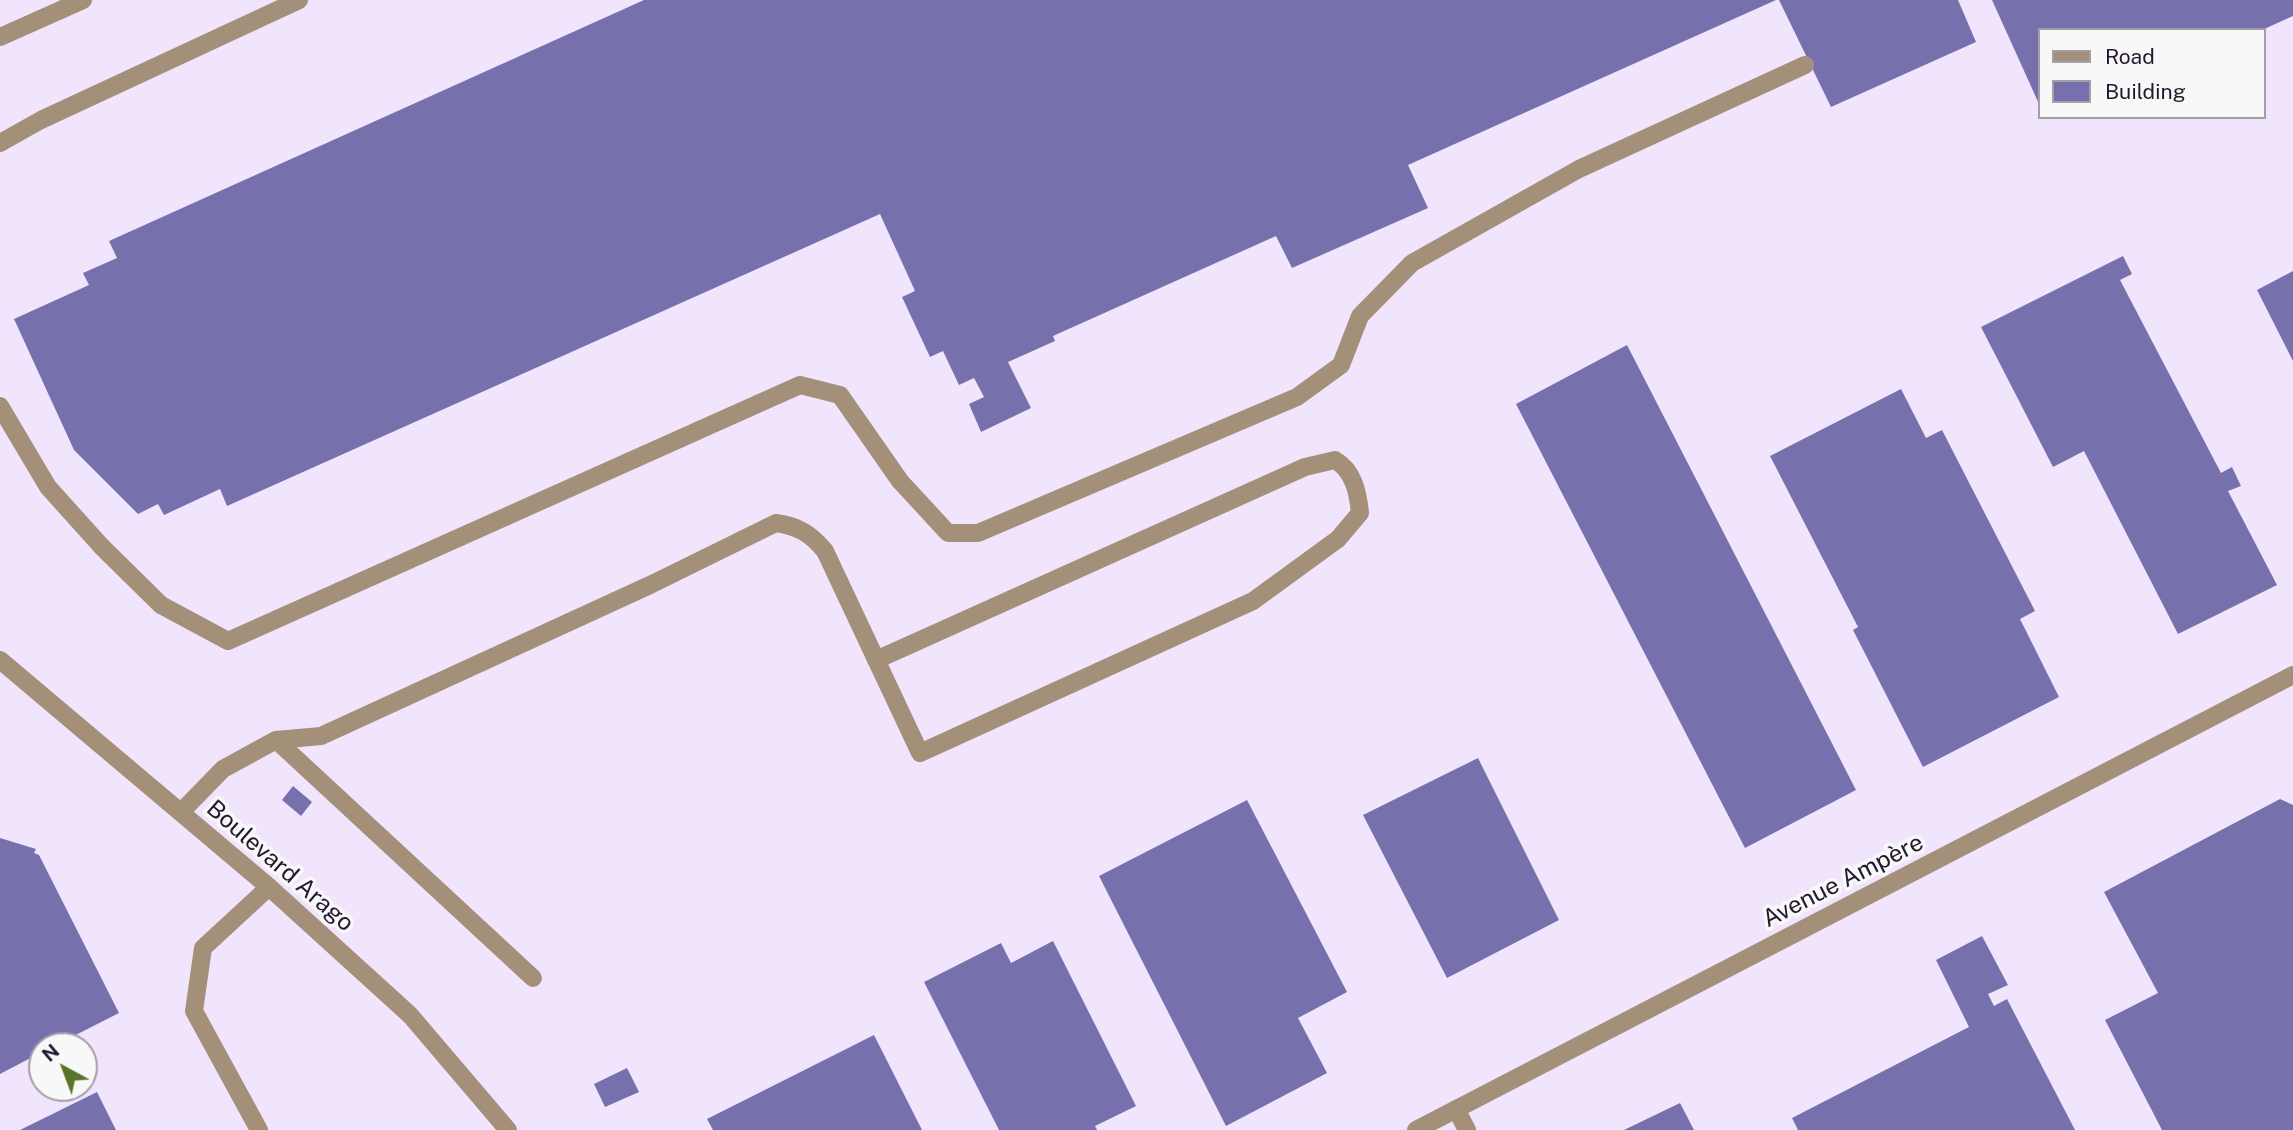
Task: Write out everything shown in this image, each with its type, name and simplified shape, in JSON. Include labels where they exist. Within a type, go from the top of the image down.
[{"type":"street","points":[[0,37],[83,0]]},
{"type":"street","points":[[0,142],[41,120],[299,0]]},
{"type":"street","points":[[0,406],[48,487],[102,547],[161,605],[229,641],[800,385],[840,395],[900,481],[948,533],[978,533],[1297,397],[1341,365],[1360,316],[1412,263],[1579,169],[1805,65]]},
{"type":"street","points":[[181,812],[223,769],[276,740],[321,736],[650,585],[776,523],[791,525],[811,534],[825,551],[876,660],[920,753],[1253,601],[1338,539],[1360,513],[1357,491],[1345,466],[1335,460],[1305,467],[876,660]]},
{"type":"street","name":"Boulevard Arago","points":[[0,660],[269,887],[410,1015],[508,1130]]},
{"type":"street","name":"Avenue Ampère","points":[[1416,1130],[2293,675]]},
{"type":"street","points":[[276,740],[533,978]]},
{"type":"street","points":[[259,1130],[194,1011],[204,947],[269,887]]},
{"type":"street","points":[[1456,1109],[1467,1130]]},
{"type":"building","points":[[644,0],[1776,0],[1408,165],[1428,208],[1292,268],[1276,236],[1053,336],[1055,341],[1008,362],[1031,408],[981,432],[969,404],[984,397],[974,378],[959,385],[943,351],[930,357],[902,297],[915,291],[880,214],[227,506],[220,489],[164,515],[158,504],[138,514],[74,450],[14,319],[89,285],[83,273],[117,258],[109,241]]},
{"type":"building","points":[[1779,0],[1958,0],[1976,42],[1831,107]]},
{"type":"building","points":[[1992,0],[2293,0],[2293,16],[2265,29],[2038,28],[2038,102]]},
{"type":"building","points":[[2123,256],[2132,274],[2120,280],[2221,473],[2232,467],[2241,486],[2228,491],[2277,585],[2178,634],[2084,451],[2053,467],[1981,327]]},
{"type":"building","points":[[2293,271],[2293,361],[2257,290]]},
{"type":"building","points":[[1627,345],[1856,790],[1745,848],[1516,404]]},
{"type":"building","points":[[1901,389],[1926,438],[1942,430],[2035,611],[2020,619],[2059,697],[1923,767],[1853,630],[1858,627],[1770,456]]},
{"type":"building","points":[[1478,758],[1559,920],[1447,978],[1363,815]]},
{"type":"building","points":[[293,786],[312,802],[301,816],[282,800]]},
{"type":"building","points":[[2280,799],[2293,805],[2293,1130],[2162,1130],[2105,1020],[2158,993],[2104,892]]},
{"type":"building","points":[[1247,800],[1347,992],[1298,1018],[1327,1073],[1226,1126],[1099,876]]},
{"type":"building","points":[[0,838],[36,849],[34,853],[39,855],[119,1013],[82,1032],[28,1032],[28,1059],[0,1074]]},
{"type":"building","points":[[1982,936],[2008,985],[1988,994],[1994,1006],[2007,999],[2075,1130],[1798,1130],[1792,1118],[1969,1027],[1936,960]]},
{"type":"building","points":[[1053,941],[1136,1106],[1095,1126],[1097,1130],[999,1130],[924,982],[1001,943],[1011,963]]},
{"type":"building","points":[[874,1035],[922,1130],[713,1130],[707,1119]]},
{"type":"building","points":[[627,1068],[639,1092],[605,1107],[594,1084]]},
{"type":"building","points":[[98,1094],[116,1130],[20,1130],[77,1102],[98,1102]]},
{"type":"building","points":[[1680,1103],[1694,1130],[1624,1130]]}]
